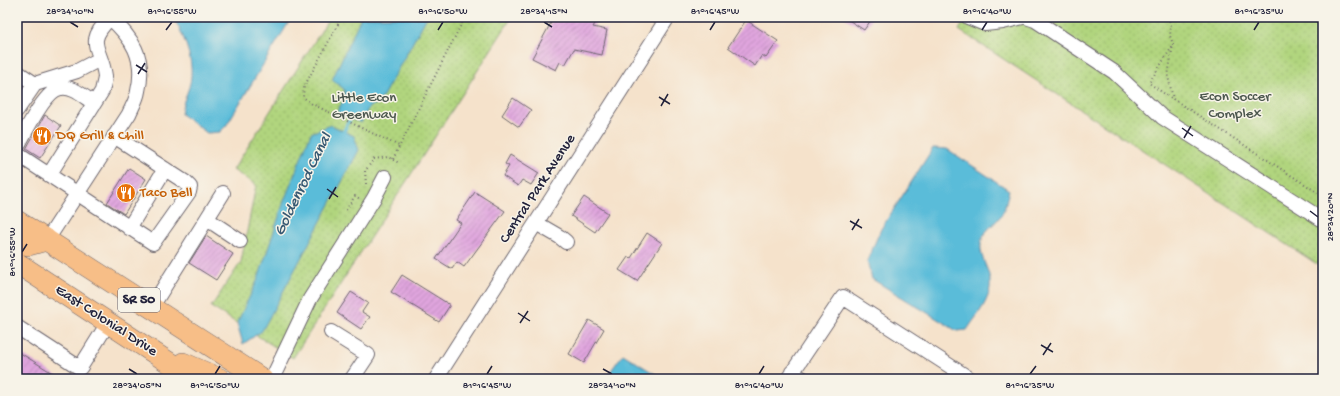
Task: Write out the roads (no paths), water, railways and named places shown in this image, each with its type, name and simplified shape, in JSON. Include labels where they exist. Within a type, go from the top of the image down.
[{"type":"highway","name":"SR 50","points":[[17,221],[262,379]]},
{"type":"highway","points":[[17,242],[29,245],[47,240]]},
{"type":"highway","name":"East Colonial Drive","points":[[17,263],[194,379]]},
{"type":"highway","points":[[130,337],[195,369],[220,379]]},
{"type":"street","name":"Central Park Avenue","points":[[436,379],[668,17]]},
{"type":"street","points":[[968,17],[985,24],[1003,22],[1024,17],[1035,20],[1114,72],[1162,117],[1323,220]]},
{"type":"street","points":[[47,240],[129,114],[138,92],[140,72],[137,52],[127,34],[109,18],[96,34],[96,46],[105,77],[102,91],[49,175]]},
{"type":"street","points":[[17,110],[35,84],[76,71],[100,59]]},
{"type":"street","points":[[17,72],[35,84]]},
{"type":"street","points":[[17,147],[46,98],[53,90],[60,88],[72,89],[94,103]]},
{"type":"street","points":[[17,154],[153,243],[189,192],[190,187],[185,182],[114,136]]},
{"type":"street","points":[[129,228],[165,169]]},
{"type":"street","points":[[272,379],[310,299],[374,198],[385,176]]},
{"type":"street","points":[[151,308],[223,193]]},
{"type":"street","points":[[206,219],[240,241]]},
{"type":"street","points":[[536,223],[566,242]]},
{"type":"street","points":[[794,377],[843,297],[961,377]]},
{"type":"street","points":[[17,327],[80,368],[108,323]]},
{"type":"street","points":[[332,332],[368,355],[352,379]]},
{"type":"water","points":[[173,17],[292,17],[226,126],[220,132],[207,133],[181,114],[190,82],[191,69],[189,54]]},
{"type":"water","points":[[361,17],[427,17],[379,103],[369,107],[361,123],[337,112],[345,97],[344,89],[332,80]]},
{"type":"water","points":[[331,125],[354,136],[359,150],[262,331],[243,344],[237,323],[258,279],[284,201],[311,133]]},
{"type":"water","points":[[933,148],[947,149],[1009,190],[1002,214],[982,238],[981,253],[989,276],[990,288],[983,307],[967,330],[957,331],[872,279],[867,261],[881,229]]},
{"type":"water","points":[[623,354],[663,379],[612,379],[610,372]]},
{"type":"waterway","name":"Goldenrod Canal","points":[[342,135],[352,115]]},
{"type":"place","name":"DQ Grill & Chill","points":[[42,136]]},
{"type":"place","name":"Taco Bell","points":[[126,193]]},
{"type":"park label","name":"Little Econ Greenway","points":[[364,106]]},
{"type":"park label","name":"Econ Soccer Complex","points":[[1235,106]]}]
